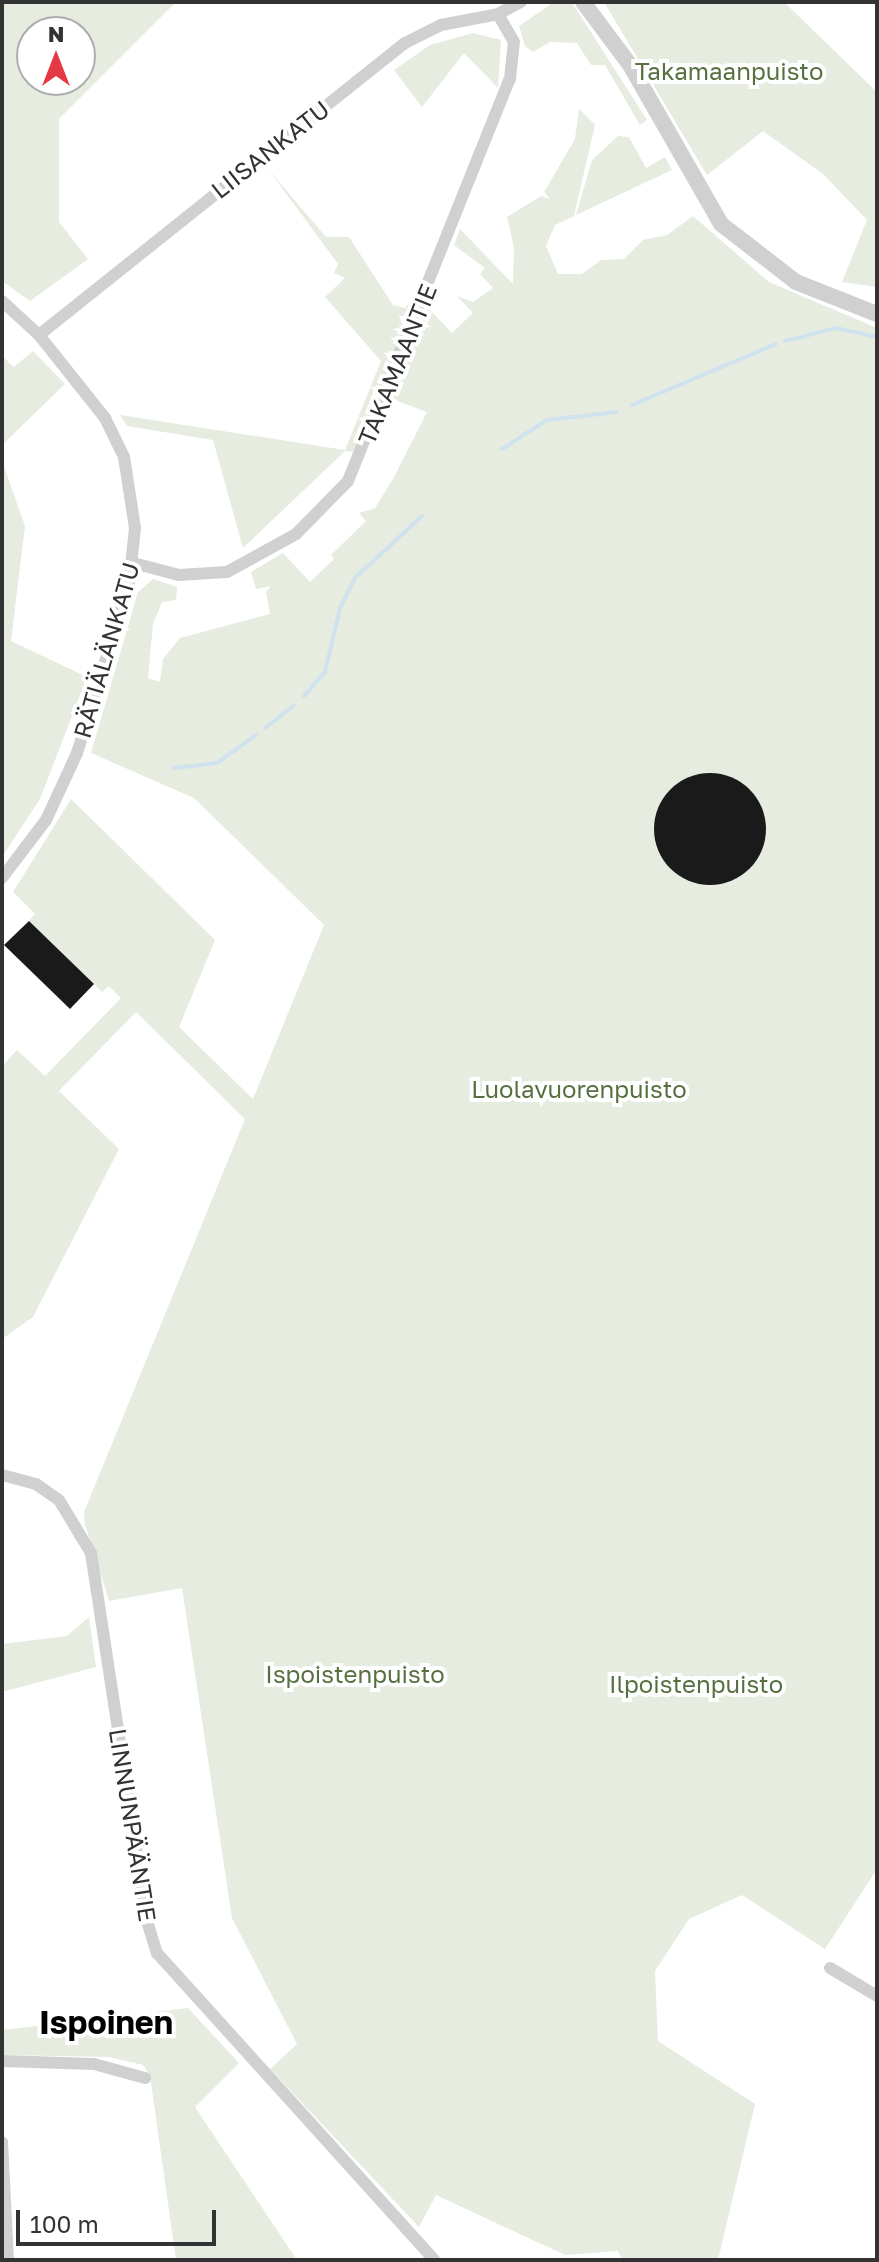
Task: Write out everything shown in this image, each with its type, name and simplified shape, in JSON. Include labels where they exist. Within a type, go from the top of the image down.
[{"type":"street","name":"LIISANKATU","points":[[39,335],[405,43],[441,25],[498,14],[521,2]]},
{"type":"street","points":[[583,2],[630,65],[721,224],[796,282],[877,314]]},
{"type":"street","name":"TAKAMAANTIE","points":[[133,563],[197,576],[240,567],[309,524],[348,481],[510,79],[514,42],[498,14]]},
{"type":"street","name":"RÄTIÄLÄNKATU","points":[[2,301],[39,335],[91,398],[124,457],[134,507],[133,563],[77,753],[46,820],[2,878]]},
{"type":"street","name":"LINNUNPÄÄNTIE","points":[[2,1475],[36,1484],[59,1500],[91,1553],[147,1921],[163,1964],[434,2260]]},
{"type":"street","points":[[830,1968],[877,1996]]},
{"type":"street","points":[[2,2061],[94,2064],[145,2078]]},
{"type":"street","points":[[2,2142],[8,2260]]},
{"type":"green space","points":[[2,2],[176,2],[96,82],[96,16],[16,16],[16,96],[82,96],[59,119],[59,222],[88,259],[30,301],[2,281]]},
{"type":"green space","points":[[554,2],[573,4],[647,120],[640,125],[605,65],[591,65],[577,43],[550,42],[533,52],[525,46],[519,26]]},
{"type":"green space","name":"Takamaanpuisto","points":[[604,2],[784,2],[877,92],[877,287],[842,282],[867,220],[823,174],[763,131],[707,175]]},
{"type":"green space","points":[[473,33],[501,40],[498,88],[464,53],[422,107],[394,70],[430,45]]},
{"type":"green space","name":"Luolavuorenpuisto","points":[[579,109],[595,125],[574,216],[555,225],[546,246],[558,274],[582,274],[601,260],[624,259],[643,240],[667,235],[693,216],[769,282],[877,328],[877,1869],[825,1949],[742,1895],[689,1919],[655,1971],[658,2041],[755,2104],[718,2260],[622,2260],[618,2251],[565,2255],[436,2195],[419,2227],[270,2069],[297,2044],[232,1918],[182,1588],[109,1601],[85,1524],[84,1512],[245,1119],[136,1012],[59,1091],[119,1149],[33,1317],[2,1339],[2,1066],[17,1050],[45,1076],[121,998],[109,986],[102,992],[29,921],[35,914],[13,892],[71,799],[215,940],[179,1027],[253,1099],[324,925],[194,798],[91,753],[138,592],[153,579],[177,587],[176,600],[162,602],[153,624],[148,678],[160,682],[163,659],[180,638],[270,614],[266,592],[271,586],[256,589],[251,572],[283,553],[310,582],[334,559],[331,555],[366,521],[359,513],[375,508],[427,412],[392,399],[428,308],[452,333],[473,313],[457,296],[473,302],[493,288],[480,274],[485,268],[454,245],[460,229],[513,284],[514,248],[507,217],[541,196],[550,199],[544,192],[575,139]]},
{"type":"green space","points":[[618,136],[629,137],[646,168],[665,157],[672,170],[576,215],[592,160]]},
{"type":"green space","points":[[268,169],[326,237],[349,237],[393,305],[405,308],[418,292],[408,318],[399,315],[404,330],[354,452],[345,451],[243,548],[213,440],[127,426],[120,415],[345,450],[381,361],[325,297],[345,278],[334,273],[338,264]]},
{"type":"green space","points":[[33,351],[65,384],[2,445],[2,356],[14,367]]},
{"type":"green space","points":[[2,461],[25,526],[11,641],[87,677],[40,799],[2,857]]},
{"type":"green space","points":[[89,1617],[96,1667],[2,1692],[2,1644],[67,1636]]},
{"type":"green space","points":[[188,2008],[239,2063],[195,2107],[297,2260],[176,2260],[150,2076],[143,2065],[109,2057],[4,2055],[2,2030]]},
{"type":"building","points":[[710,773],[731,778],[749,790],[761,808],[766,829],[761,850],[749,868],[731,880],[710,885],[689,880],[671,868],[659,850],[654,829],[659,808],[671,790],[689,778]]},
{"type":"building","points":[[29,921],[94,984],[70,1009],[4,945]]},
{"type":"waterway","points":[[785,341],[836,328],[877,337]]},
{"type":"waterway","points":[[632,405],[776,344]]},
{"type":"waterway","points":[[502,449],[547,420],[617,412]]},
{"type":"waterway","points":[[304,696],[325,672],[340,608],[355,578],[422,516]]},
{"type":"waterway","points":[[265,728],[294,705]]},
{"type":"waterway","points":[[174,768],[217,763],[256,735]]},
{"type":"district","name":"Ispoinen","points":[[106,2022]]},
{"type":"park label","name":"Ispoistenpuisto","points":[[355,1674]]},
{"type":"park label","name":"Ilpoistenpuisto","points":[[696,1684]]}]
